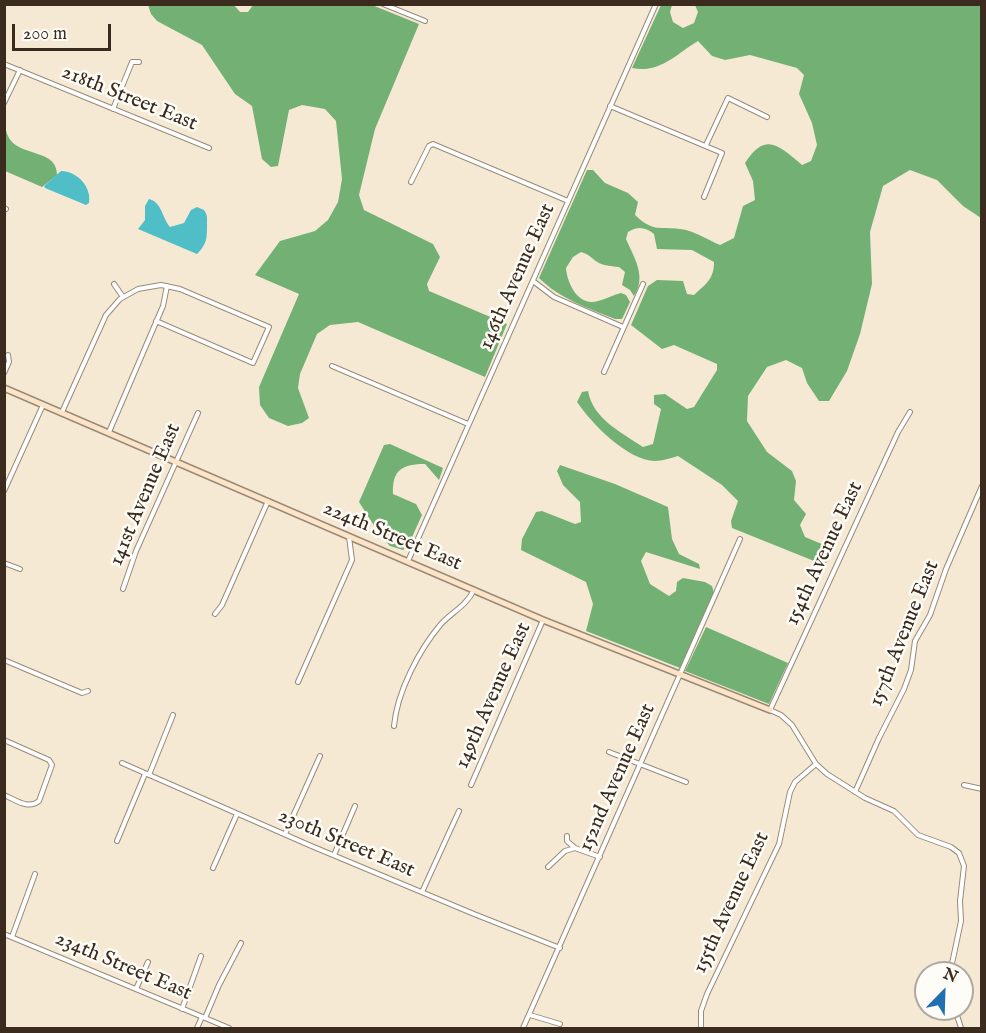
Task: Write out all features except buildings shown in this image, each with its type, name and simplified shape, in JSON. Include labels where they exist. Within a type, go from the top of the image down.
[{"type":"street","points":[[383,4],[425,21]]},
{"type":"street","name":"146th Avenue East","points":[[408,561],[656,4]]},
{"type":"street","points":[[113,109],[132,62],[140,62]]},
{"type":"street","name":"218th Street East","points":[[4,64],[209,148]]},
{"type":"street","points":[[4,103],[20,70]]},
{"type":"street","points":[[706,145],[728,98],[767,117]]},
{"type":"street","points":[[610,106],[720,151],[722,155],[704,197]]},
{"type":"street","points":[[411,182],[429,146],[433,144],[568,201]]},
{"type":"street","points":[[533,281],[554,297],[623,327]]},
{"type":"street","points":[[114,284],[123,297]]},
{"type":"street","points":[[604,372],[643,284]]},
{"type":"street","points":[[109,432],[165,299],[167,286]]},
{"type":"street","points":[[62,412],[110,309],[123,297],[145,287],[167,286],[186,291],[269,327],[253,363],[156,321]]},
{"type":"street","points":[[4,373],[9,362],[8,355]]},
{"type":"street","points":[[332,366],[468,424]]},
{"type":"street","name":"224th Street East","points":[[4,388],[543,620],[770,710]]},
{"type":"street","points":[[4,491],[43,404]]},
{"type":"street","name":"154th Avenue East","points":[[770,710],[898,432],[910,412]]},
{"type":"street","name":"141st Avenue East","points":[[123,589],[136,551],[198,413]]},
{"type":"street","name":"157th Avenue East","points":[[855,792],[904,689],[911,670],[915,641],[930,615],[946,569],[981,486]]},
{"type":"street","points":[[215,614],[222,605],[268,501]]},
{"type":"street","points":[[298,682],[352,560],[348,536]]},
{"type":"street","name":"152nd Avenue East","points":[[523,1029],[740,539]]},
{"type":"street","points":[[4,563],[20,569]]},
{"type":"street","points":[[394,726],[397,705],[423,647],[446,619],[465,604],[474,590]]},
{"type":"street","name":"149th Avenue East","points":[[471,785],[543,620]]},
{"type":"street","points":[[4,660],[82,693],[88,691]]},
{"type":"street","points":[[770,710],[781,715],[792,725],[816,764],[827,774],[855,792],[894,811],[918,835],[951,847],[962,858],[964,866],[961,927],[953,961]]},
{"type":"street","points":[[117,841],[173,715]]},
{"type":"street","points":[[4,740],[51,762],[52,768],[39,801],[34,804],[29,805],[4,795]]},
{"type":"street","points":[[609,752],[686,782]]},
{"type":"street","points":[[285,834],[320,756]]},
{"type":"street","name":"230th Street East","points":[[122,763],[334,855],[560,948]]},
{"type":"street","name":"155th Avenue East","points":[[700,1029],[701,1011],[706,994],[780,844],[790,792],[795,782],[816,764]]},
{"type":"street","points":[[964,785],[981,789]]},
{"type":"street","points":[[334,855],[355,806]]},
{"type":"street","points":[[422,892],[459,810]]},
{"type":"street","points":[[213,868],[237,814]]},
{"type":"street","points":[[567,849],[564,845],[567,839],[575,848]]},
{"type":"street","points":[[548,867],[567,849],[575,848],[600,857]]},
{"type":"street","points":[[12,937],[35,874]]},
{"type":"street","name":"234th Street East","points":[[4,934],[229,1029]]},
{"type":"street","points":[[197,1029],[241,943]]},
{"type":"street","points":[[182,1009],[201,956]]},
{"type":"street","points":[[136,989],[148,962]]},
{"type":"street","points":[[530,1015],[560,1024]]},
{"type":"green space","points":[[148,5],[234,5],[240,12],[248,12],[253,5],[372,5],[419,24],[375,129],[359,195],[364,210],[433,244],[440,257],[427,284],[429,291],[507,324],[485,377],[358,322],[330,325],[317,334],[300,374],[298,388],[309,418],[302,423],[288,426],[269,418],[260,405],[259,387],[299,294],[255,275],[280,241],[315,231],[328,220],[338,202],[342,179],[336,121],[325,109],[302,105],[289,110],[278,166],[271,167],[262,159],[252,106],[235,94],[202,45],[157,21]]},
{"type":"green space","points":[[661,5],[672,5],[670,12],[673,22],[683,28],[694,23],[698,12],[695,5],[981,5],[981,218],[963,206],[937,180],[910,170],[883,186],[870,232],[872,284],[860,334],[847,371],[829,401],[819,401],[807,383],[802,368],[786,360],[767,367],[748,396],[747,421],[767,452],[792,471],[796,481],[794,500],[806,514],[800,525],[805,537],[829,547],[830,559],[824,565],[732,528],[731,521],[738,501],[722,485],[678,456],[655,461],[633,455],[601,430],[577,402],[582,392],[588,391],[591,401],[602,417],[643,447],[653,444],[661,409],[654,404],[654,395],[665,394],[687,409],[694,407],[717,370],[717,364],[674,345],[662,349],[631,325],[648,286],[657,280],[683,281],[687,294],[694,295],[711,277],[714,262],[692,250],[657,249],[654,234],[641,228],[632,230],[628,232],[626,239],[639,274],[638,289],[634,296],[622,285],[625,272],[619,267],[601,264],[581,252],[573,257],[566,268],[571,287],[579,297],[591,302],[621,293],[626,295],[630,302],[622,319],[615,319],[575,302],[556,292],[539,278],[587,170],[593,170],[605,183],[628,193],[638,202],[635,215],[652,227],[685,230],[720,245],[734,238],[743,206],[755,200],[753,181],[745,163],[753,153],[760,147],[773,145],[802,165],[811,161],[817,145],[812,123],[799,94],[804,75],[797,68],[750,55],[725,60],[712,56],[698,41],[659,66],[632,68]]},
{"type":"green space","points":[[5,125],[13,143],[47,158],[56,167],[57,175],[42,187],[5,171]]},
{"type":"green space","points":[[390,444],[443,468],[439,480],[425,464],[405,467],[394,479],[393,494],[416,504],[422,515],[408,546],[403,550],[390,546],[380,535],[359,502],[384,445]]},
{"type":"green space","points":[[560,465],[615,484],[668,507],[672,539],[679,554],[699,564],[700,569],[646,552],[641,561],[650,584],[669,596],[676,591],[677,582],[683,578],[705,582],[712,586],[714,593],[680,668],[586,631],[593,604],[586,582],[521,550],[522,539],[536,512],[542,511],[575,524],[581,522],[580,502],[563,485],[557,471]]},
{"type":"green space","points":[[706,627],[788,663],[769,704],[685,671]]},
{"type":"water","points":[[61,171],[73,174],[82,181],[88,191],[89,203],[86,205],[45,188],[44,186]]},
{"type":"water","points":[[149,199],[157,203],[170,227],[184,223],[191,210],[197,207],[204,210],[207,217],[205,244],[197,254],[138,229],[145,220],[145,206]]}]
